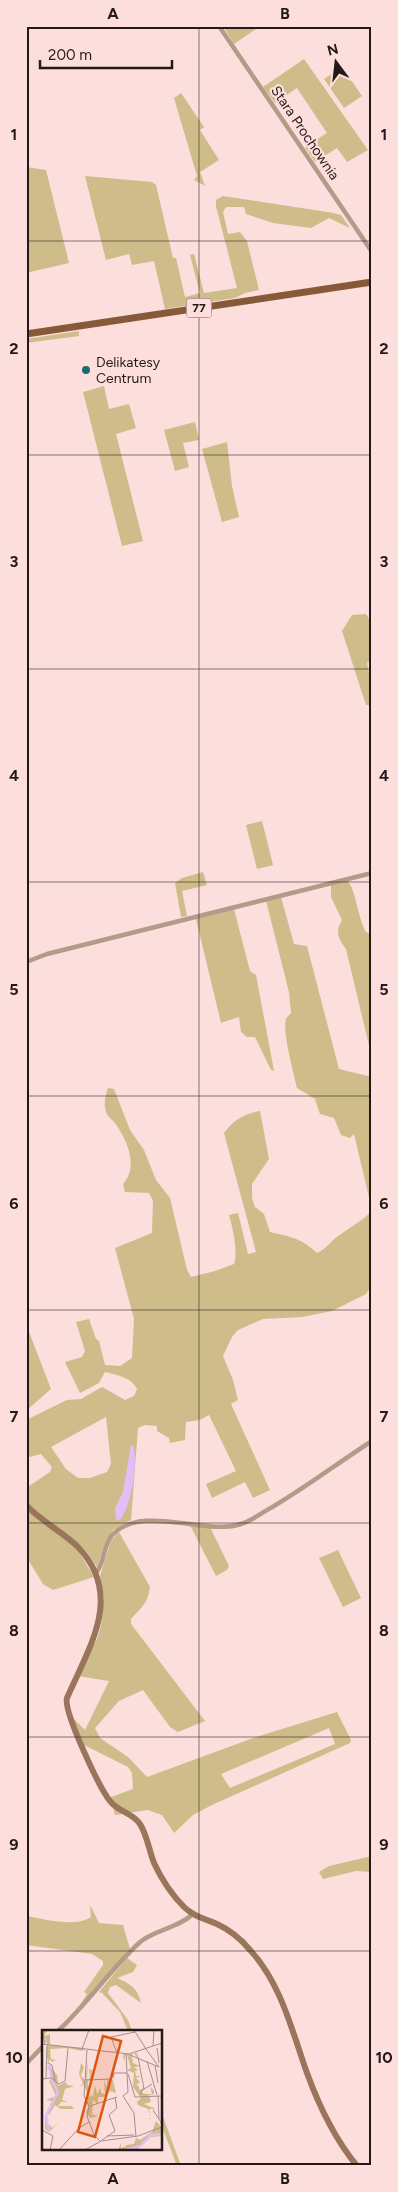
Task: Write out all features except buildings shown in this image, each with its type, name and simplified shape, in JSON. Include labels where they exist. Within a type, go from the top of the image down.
[{"type":"main road","name":"77","points":[[26,334],[372,282]]},
{"type":"street","name":"Stara Prochownia","points":[[219,26],[372,252]]},
{"type":"street","points":[[26,962],[47,954],[372,873]]},
{"type":"street","points":[[96,1573],[101,1565],[109,1539],[114,1533],[127,1525],[143,1521],[227,1526],[243,1524],[303,1490],[372,1441]]},
{"type":"street","points":[[26,1505],[76,1546],[96,1573],[101,1593],[99,1624],[67,1698],[67,1710],[108,1799],[139,1822],[158,1870],[176,1897],[193,1914],[231,1932],[250,1949],[268,1974],[283,2006],[313,2090],[336,2135],[357,2166]]},
{"type":"street","points":[[59,2030],[74,2016],[141,1941],[174,1928],[193,1914]]},
{"type":"street","points":[[26,2064],[42,2047]]},
{"type":"shaded area","points":[[223,26],[255,26],[256,29],[234,44]]},
{"type":"shaded area","points":[[304,59],[368,150],[347,162],[337,148],[315,162],[305,147],[327,133],[297,88],[275,103],[263,87]]},
{"type":"shaded area","points":[[342,67],[362,96],[344,108],[324,79]]},
{"type":"shaded area","points":[[181,93],[204,127],[200,130],[219,160],[200,172],[205,186],[194,180],[197,176],[174,98]]},
{"type":"shaded area","points":[[26,167],[46,170],[69,263],[26,273]]},
{"type":"shaded area","points":[[85,176],[152,182],[156,185],[173,258],[176,258],[185,297],[200,293],[190,255],[194,254],[204,293],[237,288],[216,206],[216,200],[223,196],[334,213],[341,215],[350,228],[329,218],[311,228],[273,223],[246,214],[244,207],[226,207],[223,212],[228,234],[240,232],[247,241],[259,290],[245,293],[235,298],[165,309],[154,261],[132,265],[129,254],[106,260]]},
{"type":"shaded area","points":[[79,331],[79,336],[26,343],[26,339]]},
{"type":"shaded area","points":[[104,386],[109,409],[129,404],[136,428],[116,434],[143,541],[122,546],[83,392]]},
{"type":"shaded area","points":[[195,422],[199,440],[183,443],[189,467],[175,471],[164,430]]},
{"type":"shaded area","points":[[227,442],[232,486],[239,517],[222,522],[202,449]]},
{"type":"shaded area","points":[[366,614],[372,624],[372,659],[367,663],[372,699],[371,705],[366,705],[342,631],[352,615]]},
{"type":"shaded area","points":[[262,821],[273,865],[257,869],[246,825]]},
{"type":"shaded area","points":[[203,872],[207,885],[182,891],[187,916],[181,917],[175,883],[182,878]]},
{"type":"shaded area","points":[[348,881],[363,926],[366,932],[372,935],[372,1058],[346,949],[338,935],[342,920],[331,897],[331,885]]},
{"type":"shaded area","points":[[281,897],[294,944],[307,946],[339,1069],[372,1077],[372,1210],[354,1134],[350,1138],[341,1135],[334,1118],[320,1114],[315,1099],[297,1088],[285,1025],[286,1019],[291,1013],[289,992],[266,901]]},
{"type":"shaded area","points":[[234,909],[250,971],[256,975],[274,1071],[271,1070],[255,1037],[247,1037],[241,1032],[239,1017],[221,1023],[196,919]]},
{"type":"shaded area","points":[[108,1088],[114,1089],[130,1130],[144,1150],[156,1180],[170,1198],[187,1270],[191,1277],[234,1264],[235,1247],[229,1215],[238,1213],[248,1254],[256,1252],[224,1133],[231,1124],[240,1118],[260,1111],[269,1159],[252,1184],[252,1198],[255,1207],[264,1214],[270,1232],[295,1239],[306,1244],[317,1253],[372,1211],[372,1285],[366,1294],[332,1311],[302,1317],[263,1319],[238,1330],[232,1337],[223,1356],[233,1380],[238,1400],[231,1404],[270,1490],[253,1498],[245,1482],[212,1498],[206,1484],[236,1471],[209,1415],[200,1420],[186,1422],[185,1440],[170,1443],[169,1438],[157,1431],[157,1426],[145,1425],[138,1428],[131,1520],[113,1530],[106,1540],[97,1567],[85,1550],[39,1515],[26,1501],[26,1488],[50,1472],[52,1467],[41,1454],[30,1457],[26,1454],[26,1324],[51,1389],[27,1410],[28,1419],[67,1400],[81,1399],[102,1387],[125,1400],[134,1396],[137,1389],[131,1382],[123,1377],[105,1372],[99,1383],[80,1393],[65,1362],[82,1357],[85,1351],[76,1322],[89,1319],[96,1339],[99,1341],[105,1365],[120,1366],[132,1358],[134,1319],[115,1248],[152,1233],[153,1201],[149,1193],[125,1192],[123,1184],[128,1177],[130,1169],[130,1153],[124,1137],[106,1111],[105,1101]],"holes":[[[106,1417],[111,1464],[107,1472],[90,1478],[78,1478],[66,1469],[51,1447]]]},
{"type":"shaded area","points":[[131,1444],[134,1449],[135,1458],[133,1483],[127,1507],[123,1516],[118,1521],[115,1508],[123,1492]]},
{"type":"shaded area","points":[[26,1507],[79,1552],[94,1577],[53,1590],[43,1584],[26,1556]]},
{"type":"shaded area","points":[[190,1525],[210,1527],[229,1566],[227,1570],[216,1576]]},
{"type":"shaded area","points":[[119,1532],[150,1587],[146,1601],[131,1619],[131,1624],[205,1721],[178,1732],[170,1727],[143,1690],[119,1701],[95,1728],[100,1738],[128,1757],[147,1777],[256,1737],[337,1712],[351,1740],[350,1743],[212,1805],[193,1815],[174,1833],[162,1815],[148,1810],[115,1815],[111,1797],[133,1789],[132,1773],[128,1767],[84,1745],[72,1717],[85,1730],[109,1681],[78,1676],[97,1639],[101,1626],[104,1597],[100,1576],[111,1540]],"holes":[[[329,1728],[335,1744],[230,1788],[221,1774]]]},
{"type":"shaded area","points":[[338,1550],[361,1598],[343,1607],[319,1558]]},
{"type":"shaded area","points":[[372,1856],[372,1872],[356,1871],[323,1879],[319,1872],[329,1866]]},
{"type":"shaded area","points":[[90,1905],[99,1923],[123,1925],[130,1949],[77,2010],[87,1994],[84,1992],[103,1965],[103,1961],[92,1954],[26,1945],[26,1916],[59,1922],[76,1922],[91,1917]]},
{"type":"shaded area","points":[[127,1958],[137,1965],[133,1972],[117,1978],[133,1987],[141,2003],[116,1985],[110,1987],[108,1993],[128,2020],[132,2030],[128,2030],[120,2012],[99,1992]]},
{"type":"shaded area","points":[[162,2114],[181,2166],[177,2166],[162,2127]]},
{"type":"place","name":"Delikatesy Centrum","points":[[86,370]]}]
